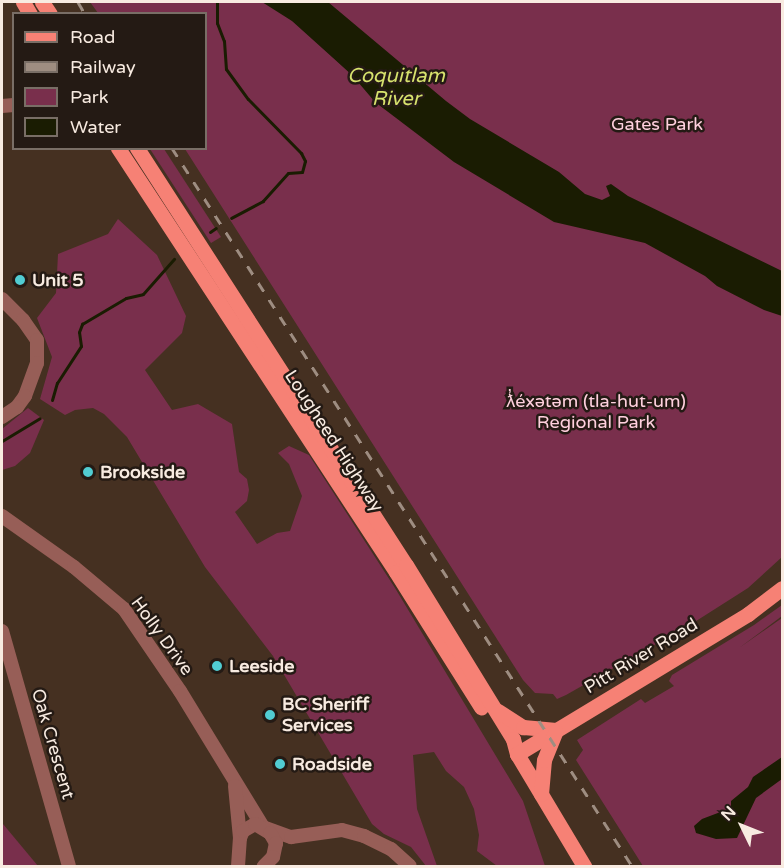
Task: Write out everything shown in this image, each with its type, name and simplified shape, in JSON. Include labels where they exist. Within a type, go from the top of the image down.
[{"type":"main road","name":"Lougheed Highway","points":[[119,150],[396,572],[505,744],[517,754]]},
{"type":"main road","name":"Lougheed Highway","points":[[138,150],[406,565],[513,739],[517,754],[584,867]]},
{"type":"main road","name":"Pitt River Road","points":[[517,754],[748,614],[783,588]]},
{"type":"main road","points":[[493,707],[523,727],[556,730],[544,760],[541,794]]},
{"type":"street","points":[[2,299],[24,320],[37,340],[37,363],[34,379],[25,396],[17,407],[2,417]]},
{"type":"street","name":"Holly Drive","points":[[2,516],[74,567],[124,609],[180,691],[263,827],[274,838],[276,851]]},
{"type":"street","name":"Oak Crescent","points":[[2,631],[69,867]]},
{"type":"street","name":"Holly Drive","points":[[235,784],[241,863]]},
{"type":"street","points":[[240,838],[249,826],[263,827],[291,837],[342,831],[377,841],[410,867]]},
{"type":"street","points":[[264,867],[291,837]]},
{"type":"green space","name":"ƛ̓éxətəm (tla-hut-um) Regional Park","points":[[90,2],[267,2],[302,28],[356,79],[357,74],[272,2],[782,2],[782,557],[748,588],[693,623],[566,695],[557,699],[553,694],[535,693],[523,680],[186,150],[207,150],[207,12],[97,12]]},
{"type":"green space","points":[[151,150],[165,150],[221,237],[211,243]]},
{"type":"green space","points":[[118,219],[157,255],[186,316],[182,333],[145,370],[172,410],[198,404],[232,424],[239,472],[247,479],[249,490],[247,501],[235,512],[257,544],[277,533],[290,531],[302,496],[289,464],[278,453],[289,446],[309,455],[395,588],[523,801],[545,866],[497,866],[477,851],[479,835],[474,809],[464,787],[446,771],[434,752],[413,755],[417,809],[437,866],[426,866],[411,847],[384,834],[372,824],[273,656],[205,567],[127,437],[104,414],[93,408],[75,410],[65,415],[40,399],[52,357],[37,318],[56,293],[58,254],[108,234]]},
{"type":"green space","points":[[28,408],[44,420],[30,453],[15,466],[2,470],[2,429]]},
{"type":"green space","points":[[782,605],[782,616],[739,648],[782,618],[782,866],[643,866],[576,760],[583,750],[577,740],[641,699],[645,703],[674,686],[669,681],[672,675],[754,625]]},
{"type":"green space","points":[[3,824],[38,866],[2,866]]},
{"type":"water","name":"Coquitlam River","points":[[262,2],[328,2],[470,119],[559,172],[585,194],[602,200],[610,196],[606,186],[611,184],[628,196],[782,271],[782,316],[764,310],[717,286],[705,276],[645,243],[554,222],[454,162],[375,102],[352,75],[292,21]]},
{"type":"water","points":[[782,757],[782,779],[756,798],[737,838],[716,839],[696,833],[694,826],[702,819],[731,808],[731,801],[748,787],[753,777]]},
{"type":"waterway","points":[[217,2],[217,23],[224,41],[226,69],[248,99],[301,153],[305,161],[302,172],[288,173],[263,201],[231,218]]},
{"type":"waterway","points":[[210,232],[216,228]]},
{"type":"waterway","points":[[52,400],[57,383],[81,346],[79,332],[82,324],[126,298],[143,294],[174,259]]},
{"type":"waterway","points":[[2,441],[40,418]]},
{"type":"railway","points":[[78,2],[84,12]]},
{"type":"railway","points":[[173,150],[632,866]]},
{"type":"place","name":"Unit 5","points":[[20,280]]},
{"type":"place","name":"Brookside","points":[[88,472]]},
{"type":"place","name":"Leeside","points":[[217,666]]},
{"type":"place","name":"BC Sheriff Services","points":[[270,715]]},
{"type":"place","name":"Roadside","points":[[280,764]]},
{"type":"park label","name":"Gates Park","points":[[657,124]]}]
